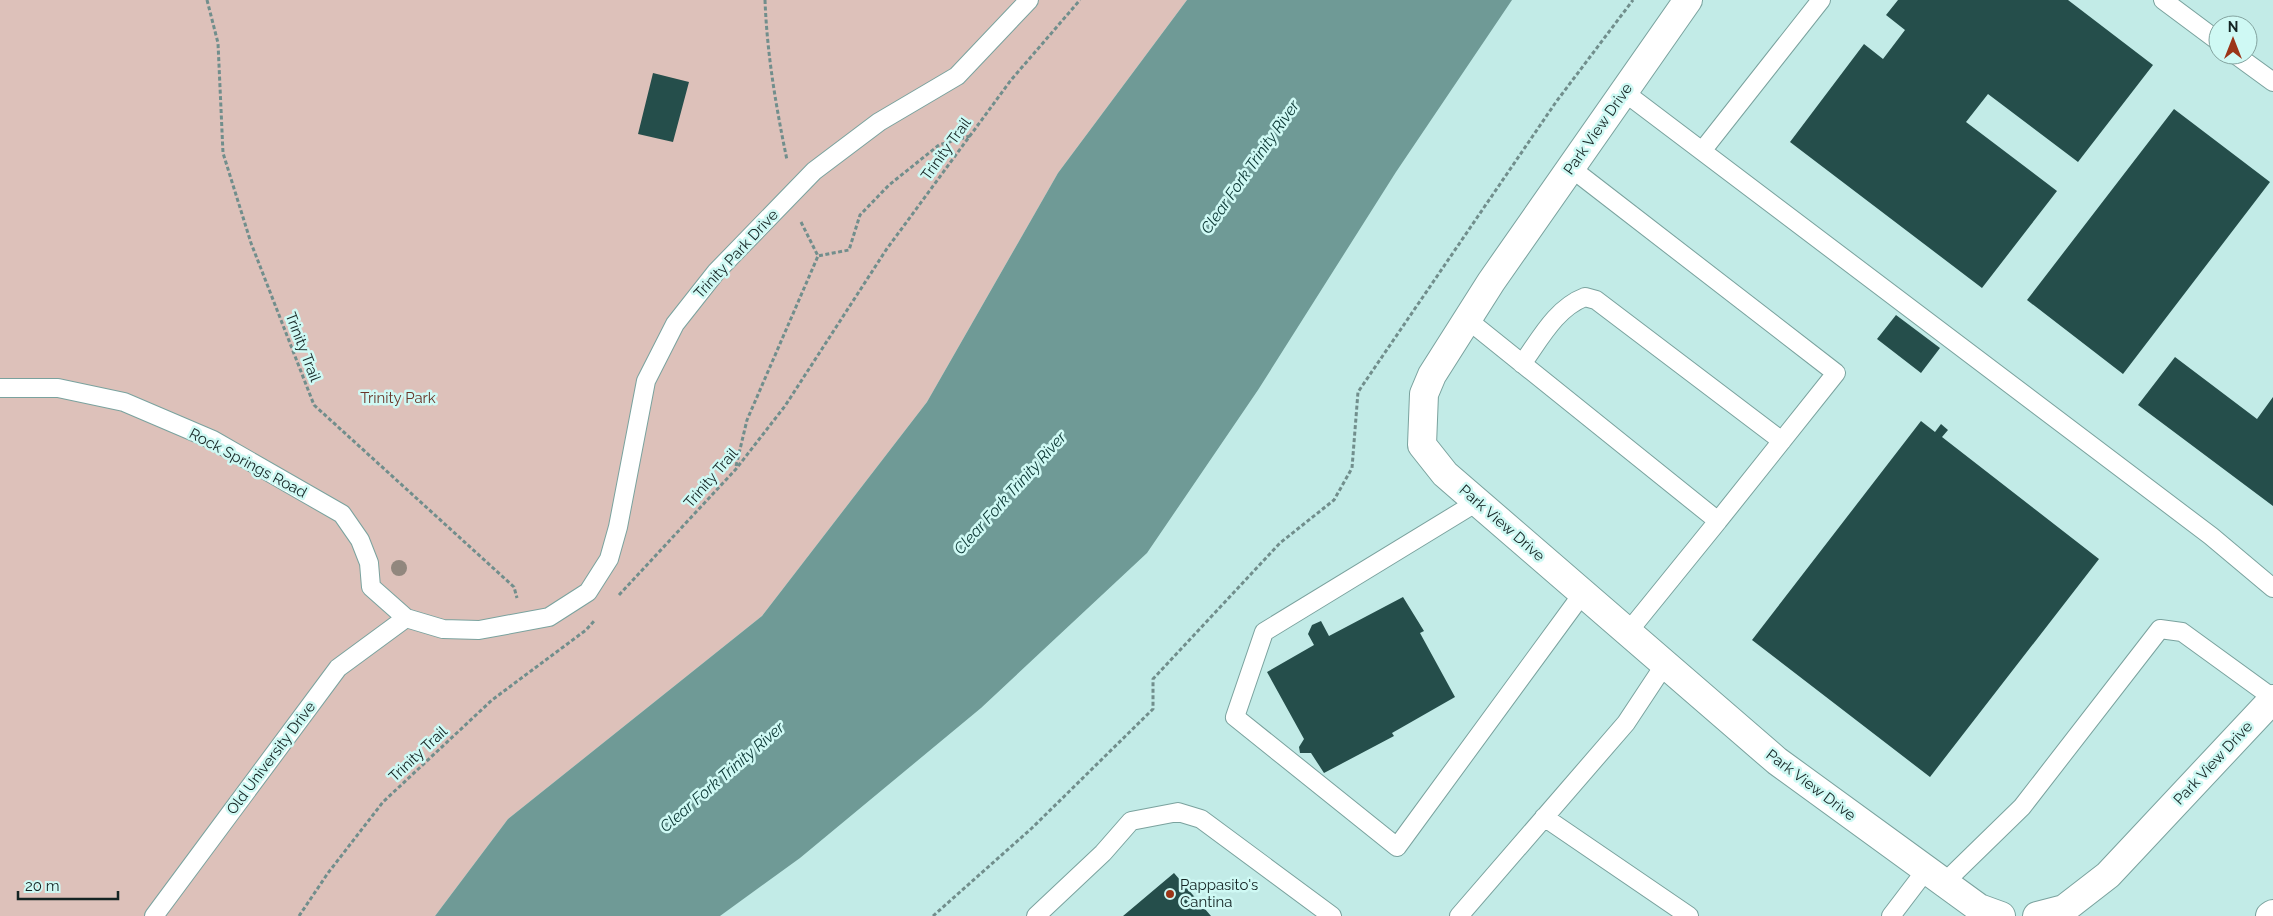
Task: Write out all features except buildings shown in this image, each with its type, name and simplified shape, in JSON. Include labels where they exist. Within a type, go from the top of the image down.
[{"type":"street","name":"Park View Drive","points":[[1688,0],[1571,168],[1432,375],[1424,394],[1422,445],[1445,474],[1777,761],[1979,908],[2002,916]]},
{"type":"street","name":"Park View Drive","points":[[2037,916],[2064,910],[2108,874],[2273,698]]},
{"type":"lane","name":"Trinity Park Drive","points":[[406,618],[443,629],[479,630],[525,623],[549,617],[588,592],[609,559],[632,458],[646,381],[675,324],[716,272],[814,171],[879,122],[957,76],[1029,0]]},
{"type":"lane","points":[[1702,151],[1821,0]]},
{"type":"lane","points":[[2163,0],[2208,34]]},
{"type":"lane","points":[[2250,65],[2273,82]]},
{"type":"lane","points":[[1624,92],[2211,536],[2273,588]]},
{"type":"lane","points":[[1571,168],[1836,373],[1628,632]]},
{"type":"lane","points":[[1522,364],[1560,312],[1574,301],[1585,297],[1596,300],[1782,441]]},
{"type":"lane","points":[[1468,320],[1718,521]]},
{"type":"lane","name":"Rock Springs Road","points":[[0,388],[58,388],[124,402],[221,445],[342,514],[360,540],[369,563],[371,587],[406,618]]},
{"type":"lane","points":[[1477,502],[1264,632],[1235,717],[1397,847],[1583,593]]},
{"type":"lane","name":"Old University Drive","points":[[154,916],[338,668],[406,618]]},
{"type":"lane","points":[[1891,916],[1935,876],[2022,807],[2160,629],[2182,632],[2273,698]]},
{"type":"lane","points":[[1459,916],[1626,722],[1665,664]]},
{"type":"lane","points":[[1036,916],[1103,854],[1130,821],[1178,812],[1201,818],[1332,916]]},
{"type":"lane","points":[[1544,817],[1689,916]]},
{"type":"path","name":"Trinity Trail","points":[[207,0],[218,43],[223,154],[251,243],[314,405],[514,587],[525,623]]},
{"type":"path","name":"Trinity Trail","points":[[613,602],[736,468],[785,406],[886,250],[1011,80],[1080,0]]},
{"type":"path","points":[[933,916],[1032,828],[1153,709],[1153,679],[1280,543],[1334,500],[1352,468],[1358,392],[1556,102],[1633,0]]},
{"type":"path","points":[[736,468],[747,420],[818,256]]},
{"type":"path","name":"Trinity Trail","points":[[299,916],[328,873],[383,802],[492,700],[586,630],[600,616]]},
{"type":"green space","name":"Trinity Park","points":[[0,0],[1187,0],[1058,173],[927,402],[762,616],[508,819],[435,916],[0,916]]},
{"type":"water","name":"Clear Fork Trinity River","points":[[1187,0],[1512,0],[1396,172],[1258,390],[1147,553],[981,708],[800,858],[720,916],[435,916],[508,819],[762,616],[927,402],[1058,173]]},
{"type":"place","name":"Pappasito's Cantina","points":[[1170,894]]}]
